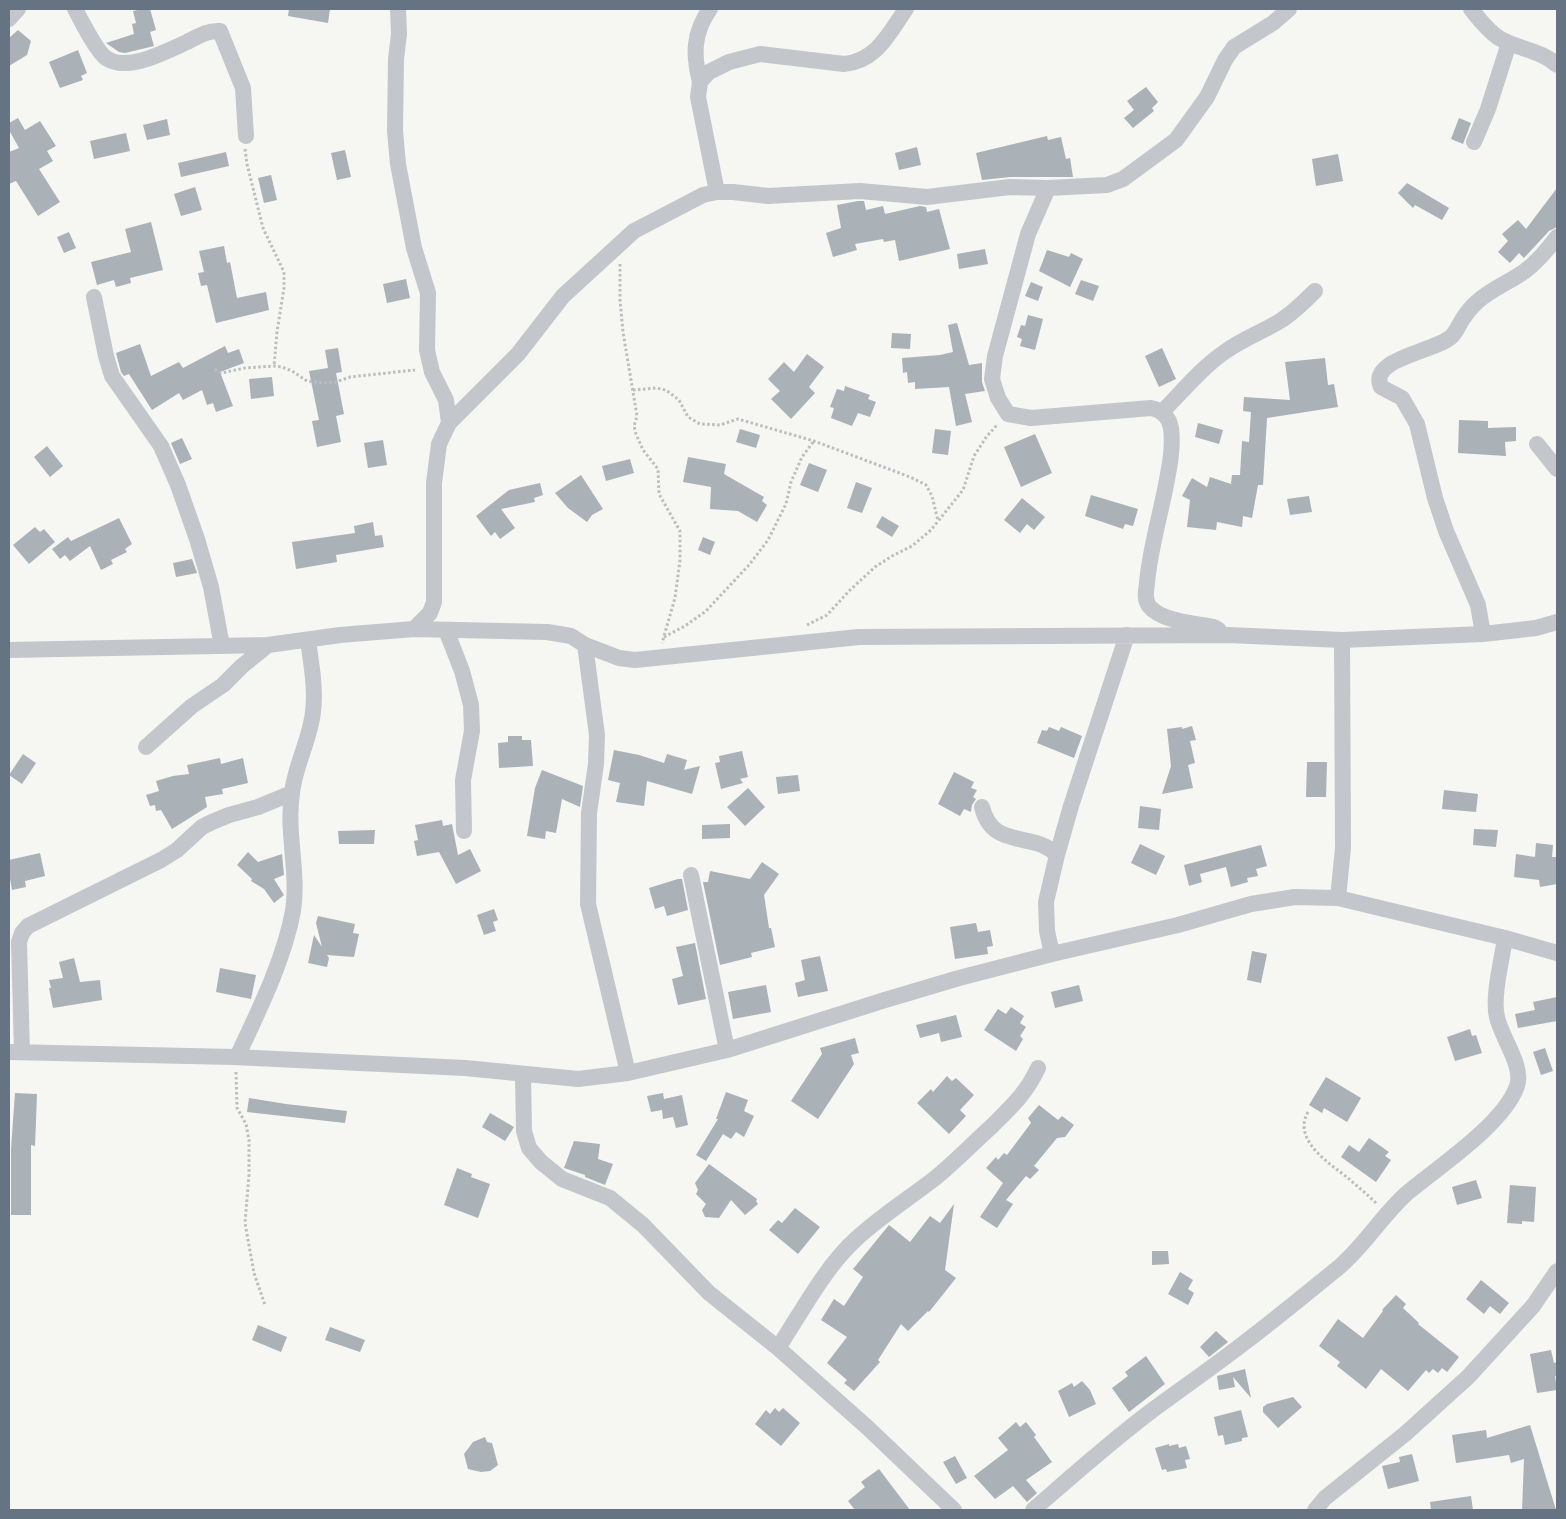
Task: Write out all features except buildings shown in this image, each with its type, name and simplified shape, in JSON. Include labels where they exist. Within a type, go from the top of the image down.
[{"type":"street","points":[[9,19],[18,9]]},
{"type":"street","points":[[75,9],[105,58],[120,63],[135,62],[153,57],[204,34],[213,31],[220,32],[243,88],[246,136]]},
{"type":"street","points":[[398,9],[399,34],[396,59],[395,131],[398,164],[414,248],[428,293],[427,350],[432,372],[446,400],[449,423]]},
{"type":"street","points":[[710,9],[695,40],[695,62],[700,82],[698,96],[700,112],[717,192]]},
{"type":"street","points":[[700,82],[709,72],[728,62],[760,54],[836,63],[855,63],[864,60],[879,47],[906,9]]},
{"type":"street","points":[[414,629],[430,613],[434,602],[434,483],[439,444],[449,423],[518,354],[563,296],[634,231],[703,195],[717,192],[768,196],[860,191],[927,197],[1010,188],[1107,185],[1124,179],[1176,140],[1207,98],[1225,60],[1234,47],[1273,23],[1289,9]]},
{"type":"street","points":[[1471,9],[1498,38],[1538,54],[1557,65]]},
{"type":"street","points":[[1474,142],[1488,109],[1509,43]]},
{"type":"street","points":[[1538,54],[1557,47]]},
{"type":"street","points":[[1048,188],[1028,234],[995,356],[992,379],[998,398],[1008,414],[1031,418],[1151,408],[1159,410],[1165,415],[1171,428],[1172,454],[1148,573],[1146,598],[1149,605],[1162,615],[1175,620],[1214,627],[1228,635]]},
{"type":"street","points":[[1483,634],[1478,605],[1446,531],[1435,498],[1417,424],[1402,398],[1381,387],[1378,378],[1380,373],[1390,364],[1406,356],[1429,350],[1452,336],[1476,302],[1527,270],[1557,238]]},
{"type":"street","points":[[1162,412],[1212,361],[1227,350],[1279,321],[1296,309],[1314,291]]},
{"type":"street","points":[[94,296],[112,376],[161,446],[178,485],[197,539],[210,587],[222,646]]},
{"type":"street","points":[[1537,444],[1557,469]]},
{"type":"street","points":[[9,650],[268,645],[414,629],[547,632],[571,636],[619,658],[635,660],[859,637],[1228,635],[1342,640],[1483,634],[1536,628],[1557,622]]},
{"type":"street","points":[[446,630],[462,671],[471,705],[472,731],[463,780],[464,831]]},
{"type":"street","points":[[1052,954],[1047,931],[1046,902],[1057,855],[1071,806],[1127,636]]},
{"type":"street","points":[[236,1057],[269,988],[293,911],[292,793],[313,712],[314,683],[308,640]]},
{"type":"street","points":[[1338,898],[1343,848],[1342,640]]},
{"type":"street","points":[[585,644],[597,735],[596,764],[589,813],[588,904],[628,1073]]},
{"type":"street","points":[[146,747],[192,706],[223,685],[242,666],[268,645]]},
{"type":"street","points":[[292,793],[258,807],[229,815],[202,827],[177,850],[161,860],[28,926],[22,933],[19,942],[16,1052],[236,1057],[465,1068],[578,1079],[628,1073],[727,1050],[959,978],[1178,925],[1251,904],[1295,897],[1338,898],[1506,938],[1557,953]]},
{"type":"street","points":[[982,807],[989,825],[998,832],[1050,848],[1057,855]]},
{"type":"street","points":[[691,875],[727,1050]]},
{"type":"street","points":[[1033,1510],[1150,1412],[1244,1344],[1340,1266],[1363,1244],[1387,1212],[1496,1119],[1511,1099],[1518,1083],[1518,1069],[1497,1018],[1495,1004],[1506,938]]},
{"type":"street","points":[[778,1348],[830,1269],[854,1240],[936,1178],[977,1140],[1021,1098],[1032,1082],[1038,1068]]},
{"type":"street","points":[[523,1075],[524,1132],[529,1148],[541,1162],[562,1179],[610,1198],[643,1225],[710,1293],[778,1348],[876,1435],[954,1510]]},
{"type":"street","points":[[1315,1510],[1325,1498],[1405,1434],[1468,1377],[1532,1306],[1557,1271]]},
{"type":"path","points":[[246,136],[247,164],[263,228],[284,272],[284,288],[278,318],[274,366]]},
{"type":"path","points":[[616,246],[621,265],[620,300],[637,416],[634,426],[644,450],[658,469],[659,494],[680,532],[680,560],[675,598],[657,658]]},
{"type":"path","points":[[214,369],[221,373],[244,368],[282,367],[317,383],[336,382],[350,377],[413,369],[423,372],[437,381]]},
{"type":"path","points":[[633,390],[656,388],[666,390],[679,400],[688,417],[700,424],[720,425],[738,419],[814,441],[910,477],[926,485],[932,496],[938,521]]},
{"type":"path","points":[[802,628],[827,615],[875,567],[912,546],[931,530],[963,490],[974,456],[1008,414]]},
{"type":"path","points":[[664,637],[686,626],[706,611],[749,565],[768,540],[786,504],[791,482],[802,457],[814,441]]},
{"type":"path","points":[[236,1057],[237,1108],[246,1124],[249,1140],[249,1175],[245,1223],[254,1273],[265,1305]]},
{"type":"path","points":[[1308,1112],[1303,1120],[1304,1131],[1309,1144],[1320,1156],[1387,1212]]}]
